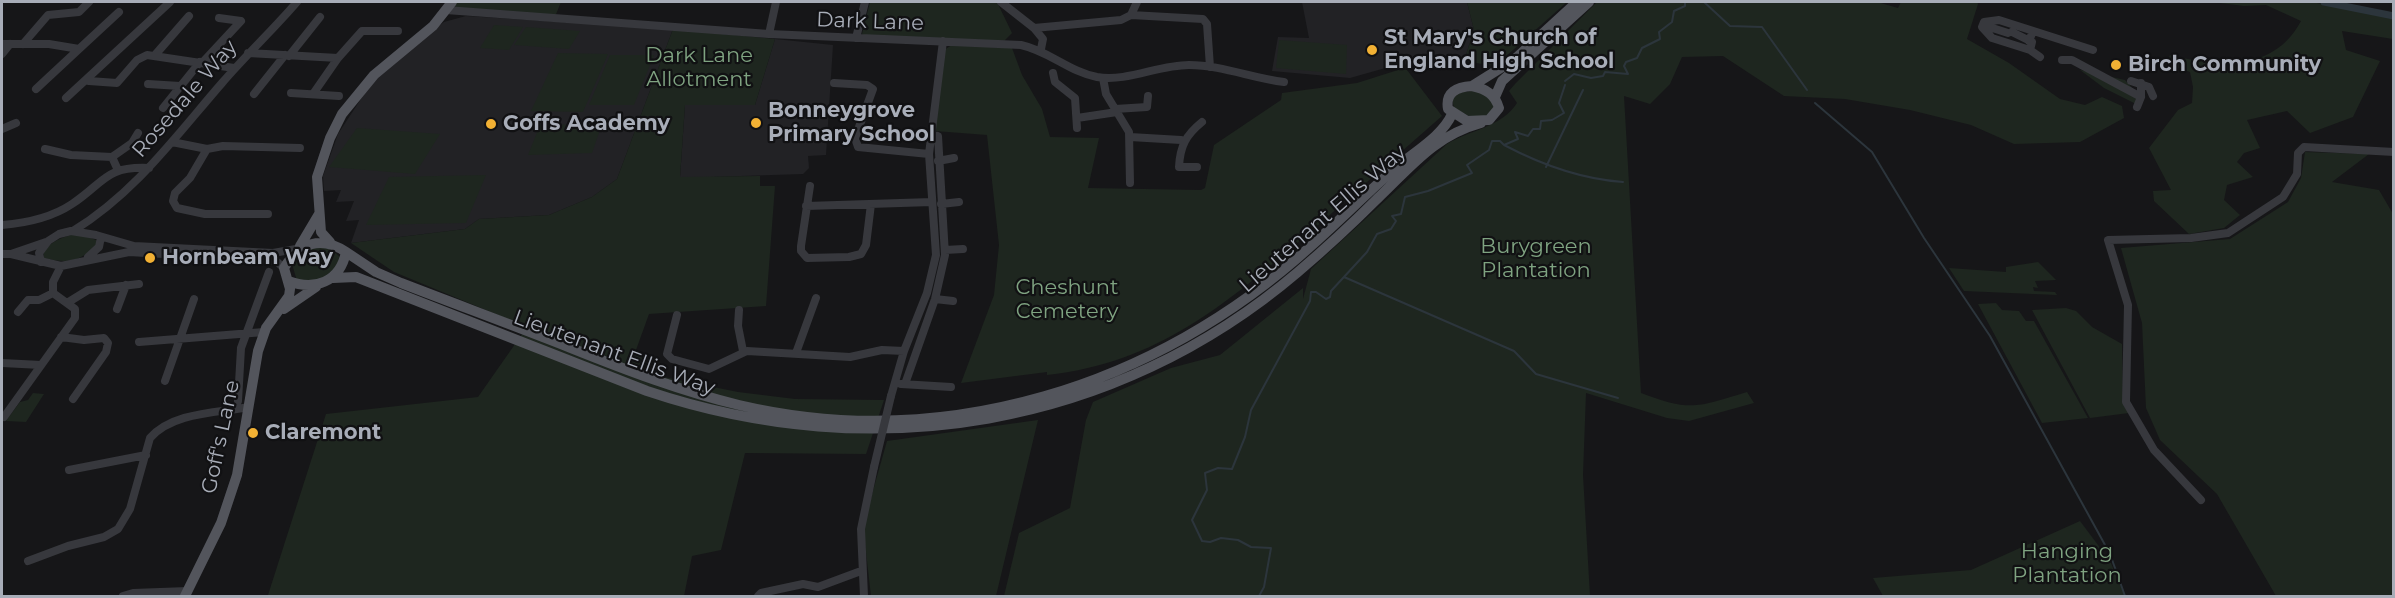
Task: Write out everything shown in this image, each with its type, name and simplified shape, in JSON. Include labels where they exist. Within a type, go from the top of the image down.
[{"type":"main road","points":[[1472,86],[1483,88],[1495,97],[1499,108],[1497,114],[1481,123],[1465,122],[1452,114],[1446,105],[1449,94],[1459,88],[1472,86],[1491,77],[1577,2]]},
{"type":"main road","points":[[1495,97],[1502,81],[1589,2]]},
{"type":"main road","points":[[321,211],[284,268],[288,281],[305,287],[317,286],[333,278],[345,262],[346,252],[330,242],[321,232],[321,211],[317,177],[330,138],[342,114],[374,75],[433,26],[449,6]]},
{"type":"main road","name":"Lieutenant Ellis Way","points":[[346,252],[376,272],[401,283],[643,375],[693,392],[763,410],[836,419],[921,419],[976,413],[1030,403],[1084,387],[1195,334],[1240,304],[1288,267],[1446,125],[1452,114]]},
{"type":"main road","name":"Lieutenant Ellis Way","points":[[333,278],[356,277],[635,385],[688,403],[760,420],[845,429],[919,430],[977,423],[1033,413],[1088,396],[1143,372],[1201,340],[1249,310],[1298,272],[1446,136],[1481,123]]},
{"type":"main road","points":[[297,248],[322,241],[330,242]]},
{"type":"main road","name":"Goff's Lane","points":[[186,594],[221,523],[232,491],[244,445],[243,404],[264,332],[289,296],[288,281]]},
{"type":"main road","name":"Goff's Lane","points":[[274,316],[317,286]]},
{"type":"street","points":[[23,44],[48,15],[79,12],[89,2]]},
{"type":"street","points":[[66,98],[167,2]]},
{"type":"street","name":"Rosedale Way","points":[[6,254],[49,241],[98,217],[149,168],[234,68],[297,2]]},
{"type":"street","points":[[769,34],[776,2]]},
{"type":"street","points":[[856,38],[865,2]]},
{"type":"street","points":[[1001,2],[1034,28],[1043,39],[1041,49],[1086,74],[1103,78],[1164,67],[1210,67],[1284,82]]},
{"type":"street","points":[[1131,15],[1137,2]]},
{"type":"street","name":"Dark Lane","points":[[449,6],[769,34],[1021,45],[1041,49]]},
{"type":"street","points":[[36,89],[119,12]]},
{"type":"street","points":[[1034,28],[1121,20],[1131,15],[1203,19],[1207,24],[1210,67]]},
{"type":"street","points":[[155,55],[189,16]]},
{"type":"street","points":[[254,94],[320,17]]},
{"type":"street","points":[[163,108],[201,62],[241,21],[219,18]]},
{"type":"street","points":[[2028,40],[2012,34],[1990,20],[1983,25],[1985,33],[1992,38],[2030,50],[2040,57]]},
{"type":"street","points":[[313,94],[338,58],[362,31],[398,31]]},
{"type":"street","points":[[2012,34],[2033,31],[2093,50]]},
{"type":"street","points":[[2030,50],[2032,42],[2029,41],[2033,31]]},
{"type":"street","points":[[834,38],[837,41],[923,44],[925,40]]},
{"type":"street","points":[[864,597],[861,571],[861,529],[874,466],[904,351],[932,276],[936,255],[929,154],[943,41]]},
{"type":"street","points":[[2,44],[79,49]]},
{"type":"street","points":[[2,54],[10,44]]},
{"type":"street","points":[[248,53],[338,58]]},
{"type":"street","points":[[89,81],[117,82],[139,58],[155,55],[234,68]]},
{"type":"street","points":[[2062,60],[2072,60],[2141,97]]},
{"type":"street","points":[[1053,73],[1055,82],[1075,98],[1077,129]]},
{"type":"street","points":[[1103,78],[1104,93],[1129,129],[1127,167],[1130,183]]},
{"type":"street","points":[[2131,81],[2149,87],[2153,96]]},
{"type":"street","points":[[834,83],[867,85],[873,89],[855,138],[858,147],[929,154]]},
{"type":"street","points":[[2137,107],[2141,97],[2141,83]]},
{"type":"street","points":[[148,84],[180,86]]},
{"type":"street","points":[[291,93],[339,96]]},
{"type":"street","points":[[1077,118],[1147,108],[1148,96]]},
{"type":"street","points":[[1130,137],[1181,140],[1202,122]]},
{"type":"street","points":[[2,129],[16,123]]},
{"type":"street","points":[[45,149],[70,155],[112,157],[132,143],[138,133]]},
{"type":"street","points":[[905,384],[935,299],[945,250],[938,136],[931,134]]},
{"type":"street","points":[[1181,140],[1179,167],[1197,167]]},
{"type":"street","points":[[172,142],[207,149],[223,147],[300,148]]},
{"type":"street","points":[[2201,500],[2154,450],[2126,402],[2128,305],[2108,240],[2191,238],[2228,233],[2283,197],[2297,174],[2298,153],[2304,147],[2394,152]]},
{"type":"street","points":[[207,149],[190,178],[174,195],[175,206],[183,210],[205,214],[268,213]]},
{"type":"street","points":[[112,157],[117,168]]},
{"type":"street","points":[[938,161],[954,158]]},
{"type":"street","points":[[3,221],[25,223],[57,212],[73,203],[117,168],[149,168]]},
{"type":"street","points":[[810,186],[801,251],[807,258],[856,256],[864,250],[871,204]]},
{"type":"street","points":[[806,206],[932,202]]},
{"type":"street","points":[[941,204],[959,202]]},
{"type":"street","points":[[85,259],[99,247],[98,217]]},
{"type":"street","name":"Rosedale Way","points":[[73,231],[98,235],[134,246],[273,253],[297,248]]},
{"type":"street","points":[[41,262],[39,253],[49,241]]},
{"type":"street","points":[[945,250],[963,249]]},
{"type":"street","name":"Rosedale Way","points":[[6,254],[61,266],[85,259],[129,252],[267,260],[276,261],[284,268]]},
{"type":"street","points":[[53,293],[53,282],[61,266]]},
{"type":"street","points":[[28,561],[68,546],[105,537],[118,529],[130,509],[153,434],[168,423],[243,404],[239,363],[245,334],[269,272]]},
{"type":"street","points":[[67,303],[90,286],[139,284]]},
{"type":"street","points":[[117,309],[126,285]]},
{"type":"street","points":[[18,312],[30,296],[39,300],[53,293]]},
{"type":"street","points":[[4,417],[76,314],[75,309],[53,293]]},
{"type":"street","points":[[796,352],[816,298]]},
{"type":"street","points":[[165,381],[194,299]]},
{"type":"street","points":[[935,299],[954,301]]},
{"type":"street","points":[[739,310],[738,329],[743,351]]},
{"type":"street","points":[[677,315],[667,354],[672,359],[709,369],[717,368],[743,351],[796,352],[850,357],[878,351],[904,351]]},
{"type":"street","points":[[139,342],[264,332]]},
{"type":"street","points":[[61,337],[84,340],[104,338],[108,343],[106,352],[74,399]]},
{"type":"street","points":[[2,363],[41,364]]},
{"type":"street","points":[[895,383],[951,387]]},
{"type":"street","points":[[69,470],[146,456]]},
{"type":"street","points":[[758,597],[761,593],[784,590],[795,585],[818,587],[842,576],[861,571]]},
{"type":"street","points":[[123,597],[133,593],[186,594]]},
{"type":"shaded area","name":"St Mary's Church of England High School","points":[[1302,2],[1467,2],[1474,30],[1464,61],[1396,65],[1350,78],[1272,71],[1278,37],[1309,38]]},
{"type":"shaded area","name":"Goffs Academy","points":[[466,16],[673,29],[617,179],[592,197],[549,215],[479,219],[465,229],[351,243],[359,220],[346,221],[354,201],[336,202],[341,190],[324,191],[323,176],[338,134],[376,76],[444,22]]},
{"type":"shaded area","name":"Bonneygrove Primary School","points":[[775,39],[833,45],[826,155],[808,156],[809,168],[803,174],[680,178],[685,105],[755,105]]},
{"type":"green space","points":[[457,2],[561,2],[554,19],[457,8],[454,6]]},
{"type":"green space","points":[[870,2],[997,2],[1012,33],[1004,41],[864,35],[862,34]]},
{"type":"green space","points":[[1467,2],[1567,2],[1495,66],[1464,61],[1474,30]]},
{"type":"green space","name":"Burygreen Plantation","points":[[1597,2],[1877,2],[1898,8],[1901,2],[1977,2],[1967,39],[2009,63],[2060,99],[2085,105],[2102,97],[2122,106],[2124,118],[2080,142],[2014,144],[1971,125],[1910,110],[1845,99],[1784,96],[1723,56],[1682,57],[1670,84],[1650,104],[1624,96],[1641,393],[1672,403],[1694,405],[1747,392],[1754,403],[1689,421],[1667,418],[1586,393],[1583,475],[1590,596],[1004,596],[1019,533],[1070,508],[1086,420],[1093,402],[1171,368],[1220,355],[1303,288],[1303,299],[1311,269],[1447,144],[1494,123],[1511,111],[1517,103],[1509,91]]},
{"type":"green space","points":[[2212,2],[2312,2],[2391,18],[2393,20],[2393,39],[2342,31],[2346,50],[2380,61],[2353,117],[2310,133],[2287,111],[2247,120],[2260,148],[2244,153],[2237,162],[2253,177],[2227,185],[2224,200],[2240,215],[2224,228],[2189,234],[2154,201],[2153,191],[2171,190],[2149,148],[2178,110],[2192,103],[2193,87],[2190,72],[2167,64],[2170,55],[2207,62],[2244,62],[2276,50],[2290,38],[2301,21],[2266,5],[2244,6]]},
{"type":"green space","points":[[494,25],[523,27],[509,50],[480,48]]},
{"type":"green space","points":[[526,27],[580,31],[569,49],[514,45]]},
{"type":"green space","name":"Dark Lane Allotment","points":[[673,29],[775,39],[755,105],[685,105],[680,177],[760,176],[760,186],[775,186],[766,306],[649,314],[636,350],[662,365],[659,376],[738,392],[795,399],[884,400],[866,454],[745,453],[721,550],[692,556],[684,596],[253,596],[268,595],[326,414],[478,397],[527,327],[394,272],[351,243],[465,229],[479,219],[549,215],[592,197],[617,179]]},
{"type":"green space","points":[[1279,40],[1347,45],[1346,74],[1276,68]]},
{"type":"green space","name":"Cheshunt Cemetery","points":[[952,45],[1012,48],[1022,75],[1042,109],[1050,137],[1099,138],[1088,188],[1201,190],[1205,188],[1214,145],[1281,100],[1282,93],[1357,83],[1398,70],[1407,70],[1442,116],[1248,284],[1219,306],[1157,344],[1123,358],[1087,368],[1047,375],[1047,372],[961,383],[994,295],[999,245],[987,135],[935,131],[944,50]]},
{"type":"green space","points":[[558,53],[608,54],[583,112],[531,111]]},
{"type":"green space","points":[[610,55],[654,55],[634,105],[589,105]]},
{"type":"green space","points":[[2080,70],[2125,80],[2137,93],[2136,104],[2104,88]]},
{"type":"green space","points":[[1480,90],[1495,105],[1488,116],[1472,118],[1454,108],[1452,99],[1456,93]]},
{"type":"green space","points":[[602,124],[592,153],[528,155],[540,125]]},
{"type":"green space","points":[[357,128],[440,134],[415,174],[329,167]]},
{"type":"green space","points":[[2305,152],[2369,154],[2332,182],[2379,190],[2393,214],[2393,596],[2276,596],[2217,494],[2160,440],[2146,408],[2142,323],[2121,248],[2230,239],[2288,202],[2301,178]]},
{"type":"green space","points":[[486,175],[466,223],[366,225],[389,177]]},
{"type":"green space","points":[[78,233],[96,240],[96,245],[85,255],[66,261],[44,258],[43,252],[54,242]]},
{"type":"green space","points":[[328,246],[340,257],[341,263],[321,280],[297,281],[292,264],[304,249]]},
{"type":"green space","points":[[2038,262],[2056,280],[2035,281],[2038,288],[2033,287],[2034,291],[2055,292],[2057,295],[1964,291],[1949,268],[2006,272],[2006,267]]},
{"type":"green space","points":[[1996,303],[2002,310],[2019,311],[2026,321],[2034,321],[2088,418],[2042,423],[1978,304]]},
{"type":"green space","points":[[2066,308],[2076,311],[2092,327],[2122,344],[2123,399],[2129,413],[2090,418],[2032,310]]},
{"type":"green space","points":[[33,393],[44,394],[26,422],[6,421],[20,402],[28,400]]},
{"type":"green space","points":[[1038,420],[996,596],[871,596],[863,526],[887,441]]},
{"type":"green space","name":"Hanging Plantation","points":[[2080,521],[2110,561],[2125,596],[1883,596],[1873,578],[1971,570]]},
{"type":"waterway","points":[[1565,81],[1574,74],[1591,78],[1603,76],[1605,72],[1628,74],[1624,66],[1626,62],[1637,58],[1642,48],[1660,39],[1659,32],[1672,22],[1674,11],[1685,6],[1685,2]]},
{"type":"waterway","points":[[1704,2],[1730,26],[1762,27],[1807,90]]},
{"type":"waterway","points":[[2324,2],[2394,16]]},
{"type":"waterway","points":[[1504,145],[1518,139],[1515,132],[1528,136],[1533,129],[1540,129],[1541,121],[1552,120],[1564,113],[1559,103],[1565,85]]},
{"type":"waterway","points":[[1547,164],[1583,90]]},
{"type":"waterway","points":[[1815,103],[1872,152],[1924,238],[1990,336],[2110,554],[2125,596]]},
{"type":"waterway","points":[[1259,596],[1264,587],[1271,548],[1251,547],[1238,540],[1221,538],[1210,542],[1202,541],[1192,520],[1207,490],[1205,473],[1218,468],[1232,469],[1245,437],[1251,410],[1310,301],[1311,292],[1316,292],[1326,299],[1330,297],[1331,291],[1367,252],[1377,234],[1391,229],[1396,221],[1392,216],[1401,214],[1405,197],[1428,191],[1472,173],[1467,165],[1489,150],[1492,141],[1500,141],[1504,145]]},
{"type":"waterway","points":[[1504,145],[1547,164]]},
{"type":"waterway","points":[[1547,164],[1592,178],[1623,182]]},
{"type":"waterway","points":[[1344,277],[1514,351],[1536,374],[1618,398]]},
{"type":"place","name":"St Mary's Church of England High School","points":[[1372,50]]},
{"type":"place","name":"Birch Community","points":[[2116,65]]},
{"type":"place","name":"Bonneygrove Primary School","points":[[756,123]]},
{"type":"place","name":"Goffs Academy","points":[[491,124]]},
{"type":"place","name":"Hornbeam Way","points":[[150,258]]},
{"type":"place","name":"Claremont","points":[[253,433]]}]
